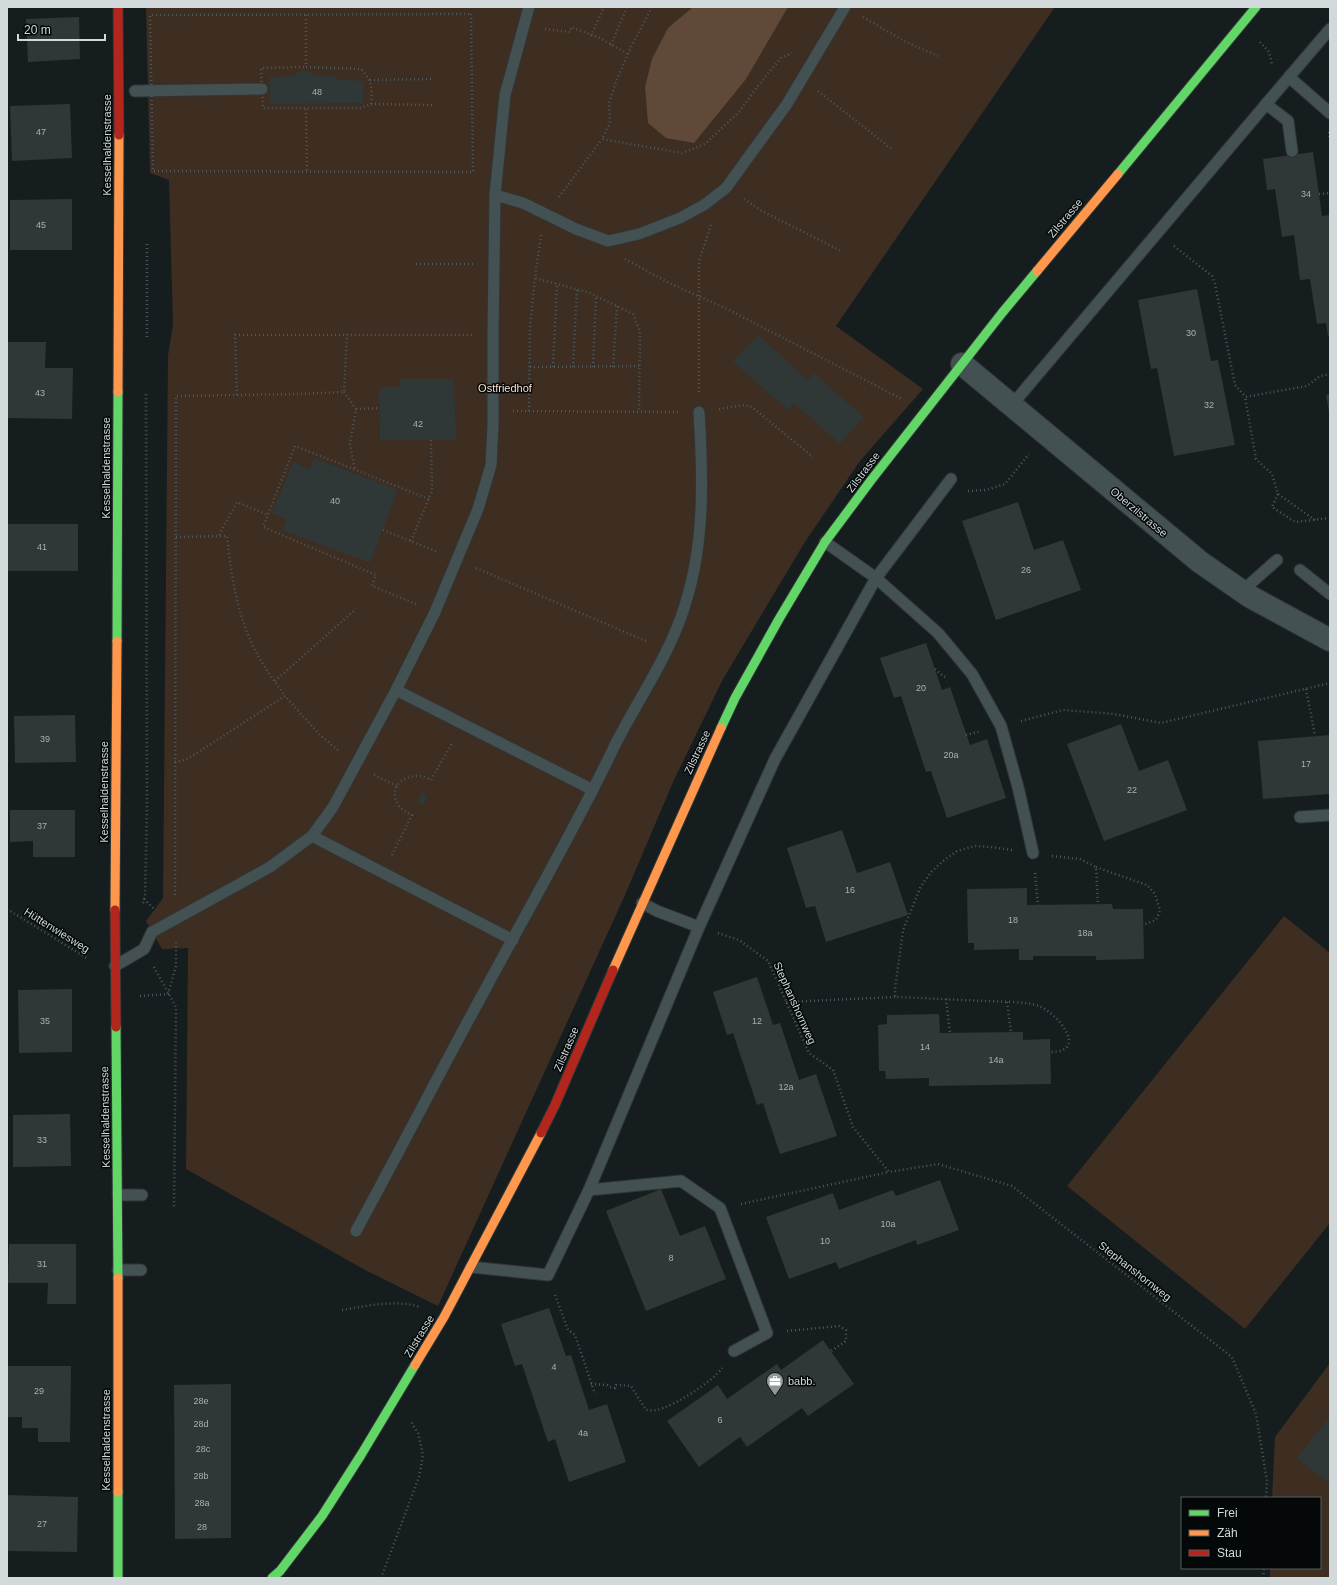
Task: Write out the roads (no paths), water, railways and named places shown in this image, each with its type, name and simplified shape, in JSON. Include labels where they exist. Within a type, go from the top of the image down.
[{"type":"street","name":"Kesselhaldenstrasse","points":[[118,7],[119,203],[115,966],[118,1195],[118,1578]]},
{"type":"street","name":"Zilstrasse","points":[[272,1578],[280,1571],[322,1516],[396,1398],[471,1267],[555,1105],[642,903],[735,698],[779,619],[825,542],[872,478],[1002,313],[1256,7]]},
{"type":"street","name":"Oberzilstrasse","points":[[962,364],[1200,562],[1242,591],[1330,640]]},
{"type":"lane","points":[[115,966],[144,949],[152,932],[175,921],[270,867],[312,836],[332,807],[355,766],[396,690],[435,612],[478,509],[491,465],[493,425],[495,195],[505,95],[522,27],[529,7]]},
{"type":"lane","points":[[495,195],[523,204],[576,229],[608,241],[638,234],[680,218],[704,205],[726,188],[787,104],[845,7]]},
{"type":"lane","points":[[1011,406],[1330,29]]},
{"type":"lane","points":[[1289,77],[1330,113]]},
{"type":"lane","points":[[135,91],[262,89]]},
{"type":"lane","points":[[1266,104],[1288,120],[1292,150]]},
{"type":"lane","points":[[356,1231],[667,650],[685,606],[695,565],[702,495],[699,412]]},
{"type":"lane","points":[[471,1267],[548,1275],[588,1190],[699,927],[775,759],[876,578],[951,479]]},
{"type":"lane","points":[[825,542],[876,578],[938,633],[972,674],[1001,726],[1018,786],[1033,853]]},
{"type":"lane","points":[[1242,591],[1277,560]]},
{"type":"lane","points":[[1300,570],[1330,594]]},
{"type":"lane","points":[[396,690],[593,790]]},
{"type":"lane","points":[[1300,817],[1330,815]]},
{"type":"lane","points":[[312,836],[512,940]]},
{"type":"lane","points":[[642,903],[657,911],[699,927]]},
{"type":"lane","points":[[588,1190],[681,1181],[720,1208],[767,1333],[734,1351]]},
{"type":"lane","points":[[118,1195],[142,1195]]},
{"type":"lane","points":[[118,1270],[141,1270]]},
{"type":"place","name":"babb.","points":[[775,1396]]},
{"type":"park label","name":"Ostfriedhof","points":[[505,388]]}]
